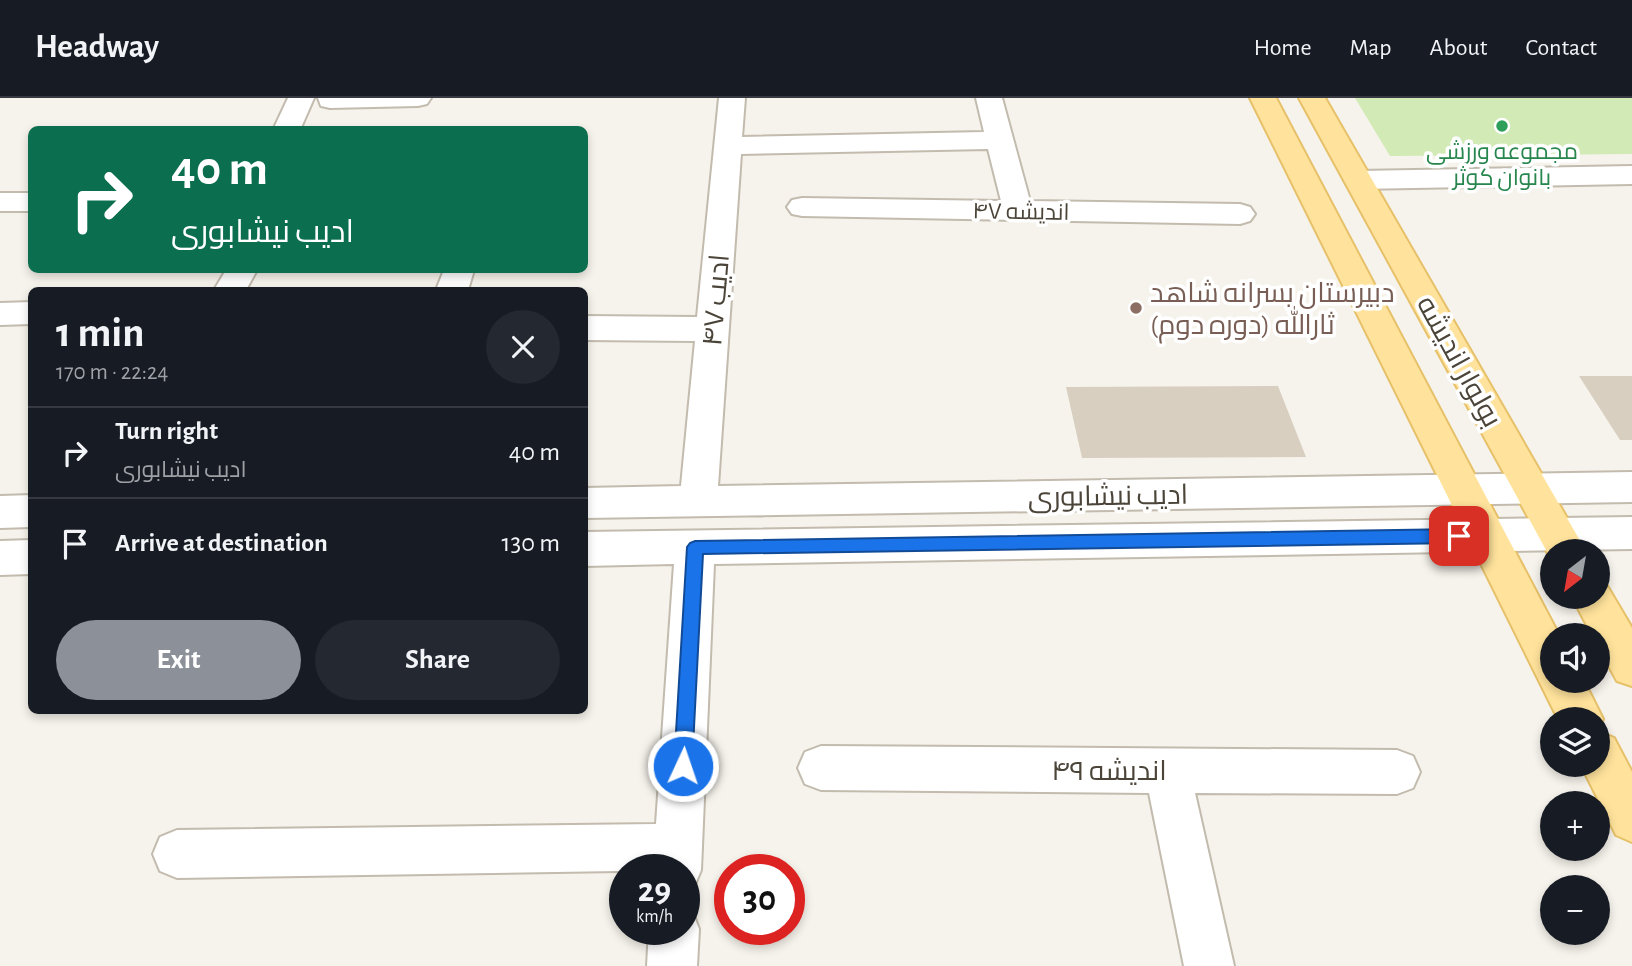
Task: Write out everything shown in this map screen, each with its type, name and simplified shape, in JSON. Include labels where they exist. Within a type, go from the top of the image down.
[{"type":"main road","name":"بولوار اندیشه","points":[[1264,98],[1540,641]]},
{"type":"main road","name":"بولوار اندیشه","points":[[1312,98],[1560,539]]},
{"type":"main road","points":[[1599,609],[1632,667]]},
{"type":"main road","points":[[1610,776],[1632,819]]},
{"type":"street","points":[[288,126],[301,98]]},
{"type":"street","points":[[330,100],[418,98]]},
{"type":"street","name":"ادیب ۴۷","points":[[698,502],[732,98]]},
{"type":"street","points":[[989,98],[1018,211]]},
{"type":"street","points":[[729,146],[1000,140]]},
{"type":"street","points":[[1358,180],[1632,174]]},
{"type":"street","points":[[0,202],[28,202]]},
{"type":"street","name":"اندیشه ۴۷","points":[[802,207],[1240,214]]},
{"type":"street","points":[[0,314],[28,313]]},
{"type":"street","points":[[588,328],[713,329]]},
{"type":"street","name":"ادیب نیشابوری","points":[[588,503],[1632,487]]},
{"type":"street","points":[[0,512],[28,512]]},
{"type":"street","name":"ادیب نیشابوری","points":[[1590,539],[1632,533]]},
{"type":"street","name":"ادیب نیشابوری","points":[[588,549],[1486,536],[1540,541]]},
{"type":"street","points":[[678,854],[695,547]]},
{"type":"street","points":[[0,558],[28,557]]},
{"type":"street","name":"اندیشه ۴۹","points":[[821,768],[1397,772]]},
{"type":"street","points":[[1167,770],[1209,966]]},
{"type":"street","points":[[177,854],[609,858]]},
{"type":"street","points":[[672,966],[673,945]]},
{"type":"green space","name":"مجموعه ورزشی بانوان کوثر","points":[[1355,98],[1632,98],[1632,154],[1390,156]]},
{"type":"building","points":[[1579,376],[1632,376],[1632,440],[1620,440]]},
{"type":"building","points":[[1278,386],[1306,457],[1082,458],[1066,387]]},
{"type":"place","name":"مجموعه ورزشی بانوان کوثر","points":[[1502,126]]},
{"type":"place","name":"دبیرستان پسرانه شاهد ثارالله (دوره دوم)","points":[[1136,308]]},
{"type":"route","points":[[683,766],[695,547],[1459,536]]}]
